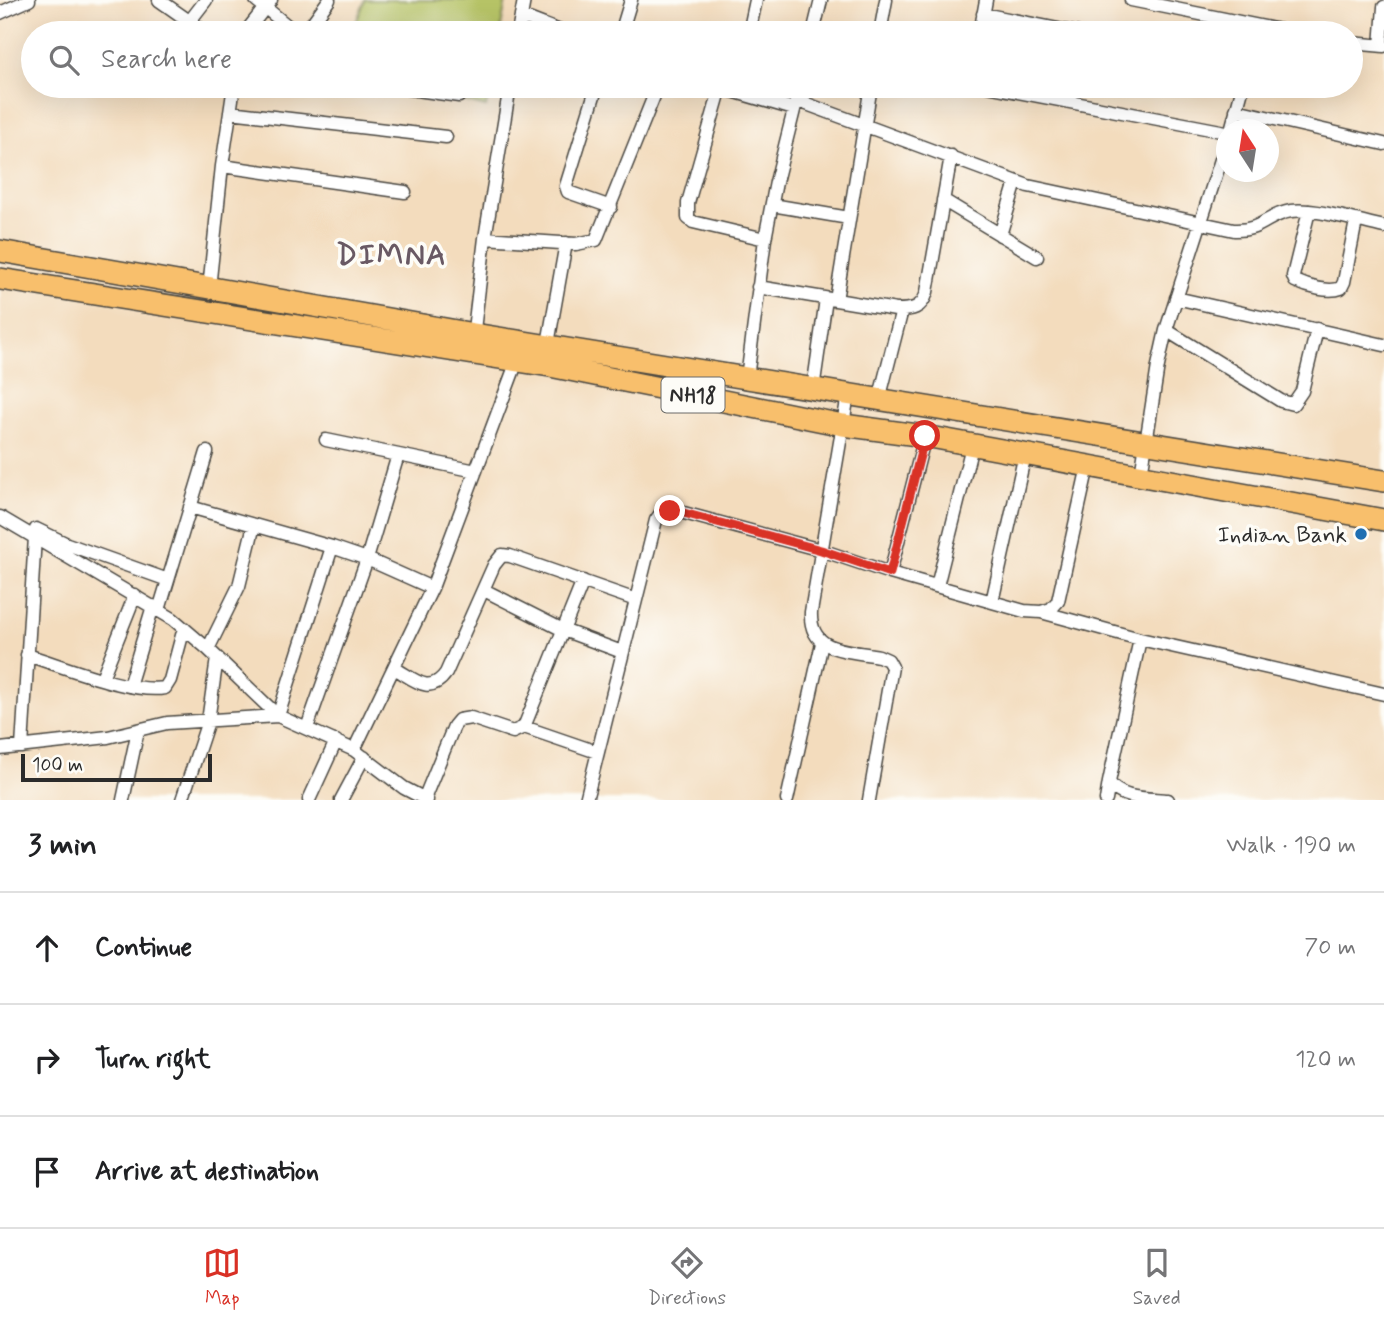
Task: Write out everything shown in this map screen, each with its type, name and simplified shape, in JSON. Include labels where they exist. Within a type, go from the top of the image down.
[{"type":"highway","name":"NH18","points":[[0,251],[209,288],[472,343],[517,361],[843,425],[925,436],[1384,520]]},
{"type":"highway","name":"NH18","points":[[0,279],[472,343],[548,344],[1384,481]]},
{"type":"street","points":[[0,13],[29,0]]},
{"type":"street","points":[[190,21],[206,0]]},
{"type":"street","points":[[314,21],[329,0]]},
{"type":"street","points":[[520,21],[524,0]]},
{"type":"street","points":[[625,21],[631,0]]},
{"type":"street","points":[[752,21],[756,0]]},
{"type":"street","points":[[816,21],[821,0]]},
{"type":"street","points":[[882,21],[886,0]]},
{"type":"street","points":[[983,21],[986,0]]},
{"type":"street","points":[[1131,0],[1220,21]]},
{"type":"street","points":[[165,2],[188,21]]},
{"type":"street","points":[[253,21],[264,2],[284,21]]},
{"type":"street","points":[[1363,44],[1382,46],[1384,7]]},
{"type":"street","points":[[984,14],[1019,21]]},
{"type":"street","points":[[521,16],[534,21]]},
{"type":"street","points":[[209,288],[232,98]]},
{"type":"street","points":[[472,343],[485,238],[508,98]]},
{"type":"street","points":[[593,98],[566,186],[568,192],[611,207]]},
{"type":"street","points":[[485,238],[566,243],[588,243],[596,240],[652,98]]},
{"type":"street","points":[[715,98],[688,203],[688,218],[693,222],[765,239]]},
{"type":"street","points":[[770,98],[864,124],[1016,182],[1201,222],[1245,230],[1256,228],[1273,216],[1283,213],[1309,211],[1384,227]]},
{"type":"street","points":[[747,378],[765,239],[797,98]]},
{"type":"street","points":[[813,389],[849,218],[869,98]]},
{"type":"street","points":[[1052,98],[1216,129]]},
{"type":"street","points":[[1233,119],[1240,98]]},
{"type":"street","points":[[1236,110],[1384,145]]},
{"type":"street","points":[[230,112],[446,137]]},
{"type":"street","points":[[758,288],[902,310],[919,307],[925,300],[951,156]]},
{"type":"street","points":[[222,166],[405,192]]},
{"type":"street","points":[[1141,475],[1166,330],[1216,177]]},
{"type":"street","points":[[1000,235],[1016,182]]},
{"type":"street","points":[[943,200],[1037,257]]},
{"type":"street","points":[[772,205],[849,218]]},
{"type":"street","points":[[1309,211],[1293,276],[1301,284],[1330,290],[1341,288],[1356,221]]},
{"type":"street","points":[[548,344],[566,243]]},
{"type":"street","points":[[1176,298],[1384,345]]},
{"type":"street","points":[[878,400],[902,310]]},
{"type":"street","points":[[1166,330],[1281,401],[1293,404],[1302,391],[1317,330]]},
{"type":"street","points":[[341,800],[394,667],[432,589],[517,361]]},
{"type":"street","points":[[848,395],[810,626],[822,643],[879,656],[888,660],[891,667],[869,800]]},
{"type":"street","points":[[890,573],[925,436]]},
{"type":"street","points":[[326,440],[476,471]]},
{"type":"street","points":[[937,586],[972,446]]},
{"type":"street","points":[[129,686],[168,580],[207,452]]},
{"type":"street","points":[[992,602],[1025,454]]},
{"type":"street","points":[[307,729],[367,559],[398,455]]},
{"type":"street","points":[[1041,612],[1051,609],[1058,601],[1088,466]]},
{"type":"street","points":[[0,507],[42,533],[67,544],[168,580]]},
{"type":"street","points":[[190,507],[332,547],[367,559],[432,589]]},
{"type":"street","points":[[586,800],[656,520],[661,513],[680,512],[821,550],[890,573],[1024,611],[1041,612],[1140,639],[1384,694]]},
{"type":"street","points":[[0,517],[135,595],[184,628],[278,716],[359,753],[404,788],[426,799],[454,726],[459,720],[471,718],[513,732],[524,727],[597,752]]},
{"type":"street","points":[[182,800],[208,720],[213,654],[239,586],[254,525]]},
{"type":"street","points":[[22,747],[35,537]]},
{"type":"street","points":[[278,716],[332,547]]},
{"type":"street","points":[[394,667],[426,685],[432,686],[439,682],[494,565],[502,555],[636,600]]},
{"type":"street","points":[[524,727],[583,581]]},
{"type":"street","points":[[484,590],[563,630],[622,652]]},
{"type":"street","points":[[102,678],[135,595]]},
{"type":"street","points":[[27,655],[129,686],[154,690],[165,688],[170,680],[184,628]]},
{"type":"street","points":[[1106,800],[1140,639]]},
{"type":"street","points":[[787,800],[822,643]]},
{"type":"street","points":[[0,749],[108,737],[167,723],[278,716]]},
{"type":"street","points":[[123,800],[138,730]]},
{"type":"street","points":[[309,800],[336,741]]},
{"type":"street","points":[[1109,782],[1113,790],[1123,794],[1168,800]]},
{"type":"green space","points":[[365,0],[506,0],[502,21],[357,21]]},
{"type":"green space","points":[[453,98],[488,98],[486,107]]},
{"type":"place","name":"Indian Bank","points":[[1361,534]]},
{"type":"district","name":"DIMNA","points":[[392,254]]},
{"type":"route","points":[[670,511],[821,550],[890,573],[925,436]]}]
